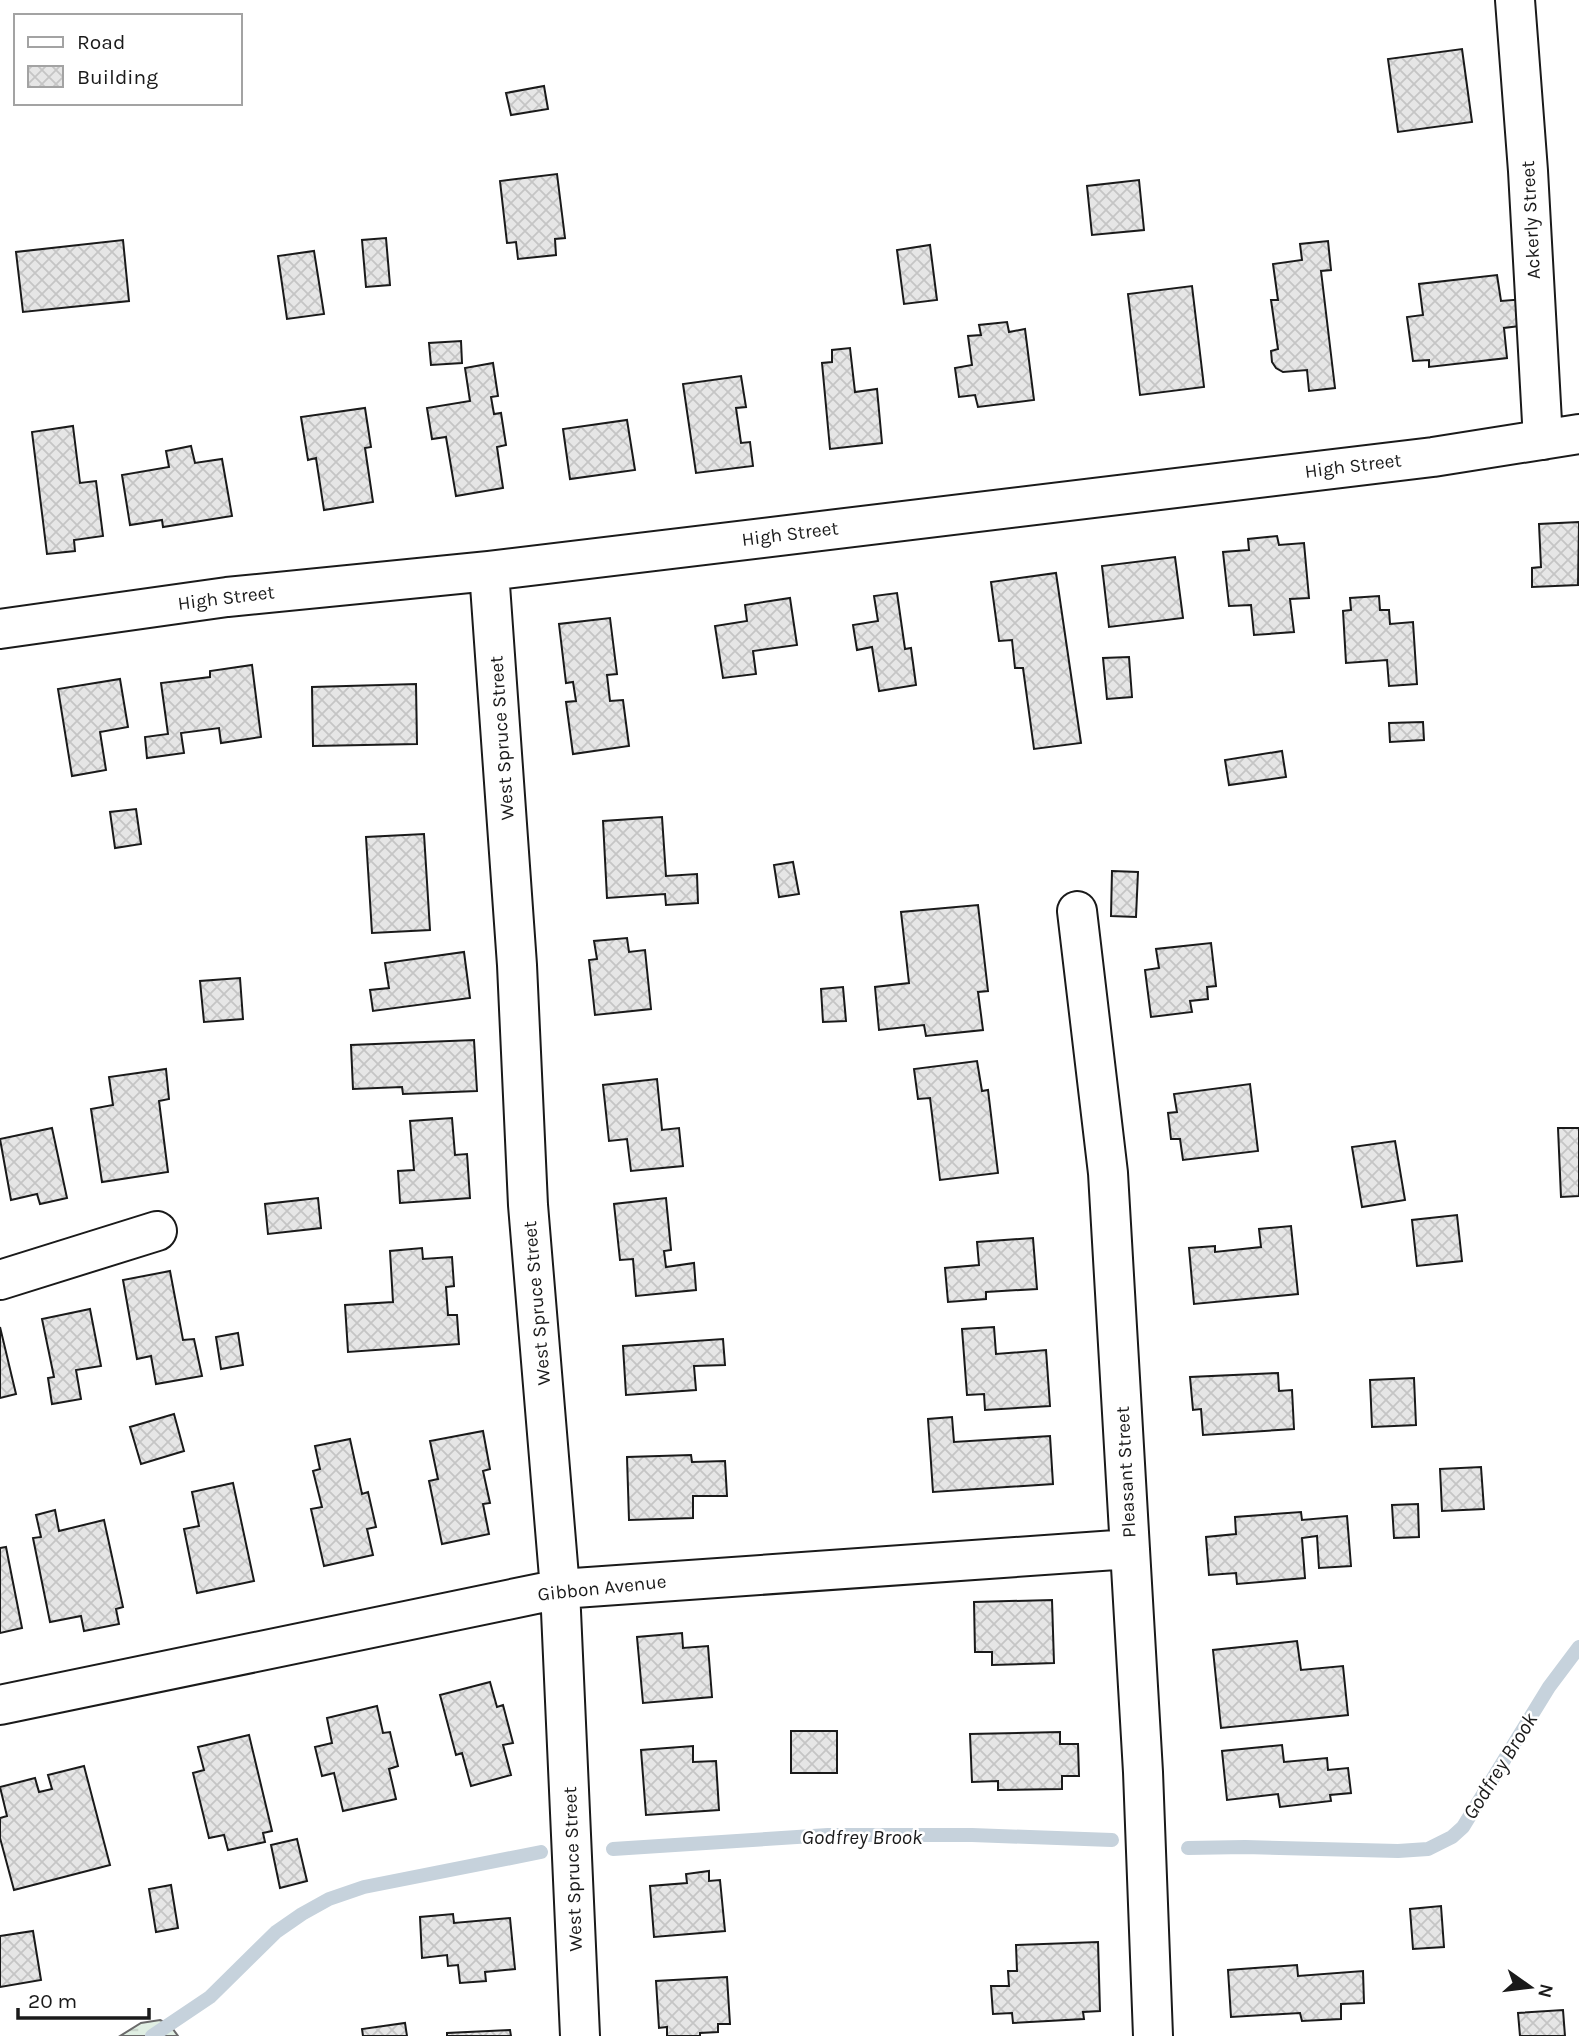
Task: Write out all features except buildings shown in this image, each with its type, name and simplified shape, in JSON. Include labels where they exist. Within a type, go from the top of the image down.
[{"type":"street","name":"Ackerly Street","points":[[1515,0],[1528,171],[1561,437]]},
{"type":"street","name":"High Street","points":[[0,629],[227,597],[489,571],[1433,457],[1561,437]]},
{"type":"street","name":"West Spruce Street","points":[[489,571],[517,965],[528,1205],[560,1589],[580,2036]]},
{"type":"street","name":"Pleasant Street","points":[[1077,911],[1108,1173],[1143,1772],[1153,2036]]},
{"type":"street","points":[[0,1280],[157,1231]]},
{"type":"street","name":"Gibbon Avenue","points":[[0,1705],[560,1589],[1130,1549]]},
{"type":"green space","points":[[160,2020],[170,2025],[178,2036],[120,2036],[141,2023]]},
{"type":"waterway","name":"Godfrey Brook","points":[[1188,1848],[1398,1851],[1428,1849],[1452,1837],[1463,1827],[1549,1687],[1579,1647]]},
{"type":"waterway","name":"Godfrey Brook","points":[[613,1849],[828,1835],[972,1835],[1112,1840]]},
{"type":"waterway","name":"Godfrey Brook","points":[[152,2036],[210,1997],[276,1932],[329,1899],[364,1887],[541,1852]]}]
